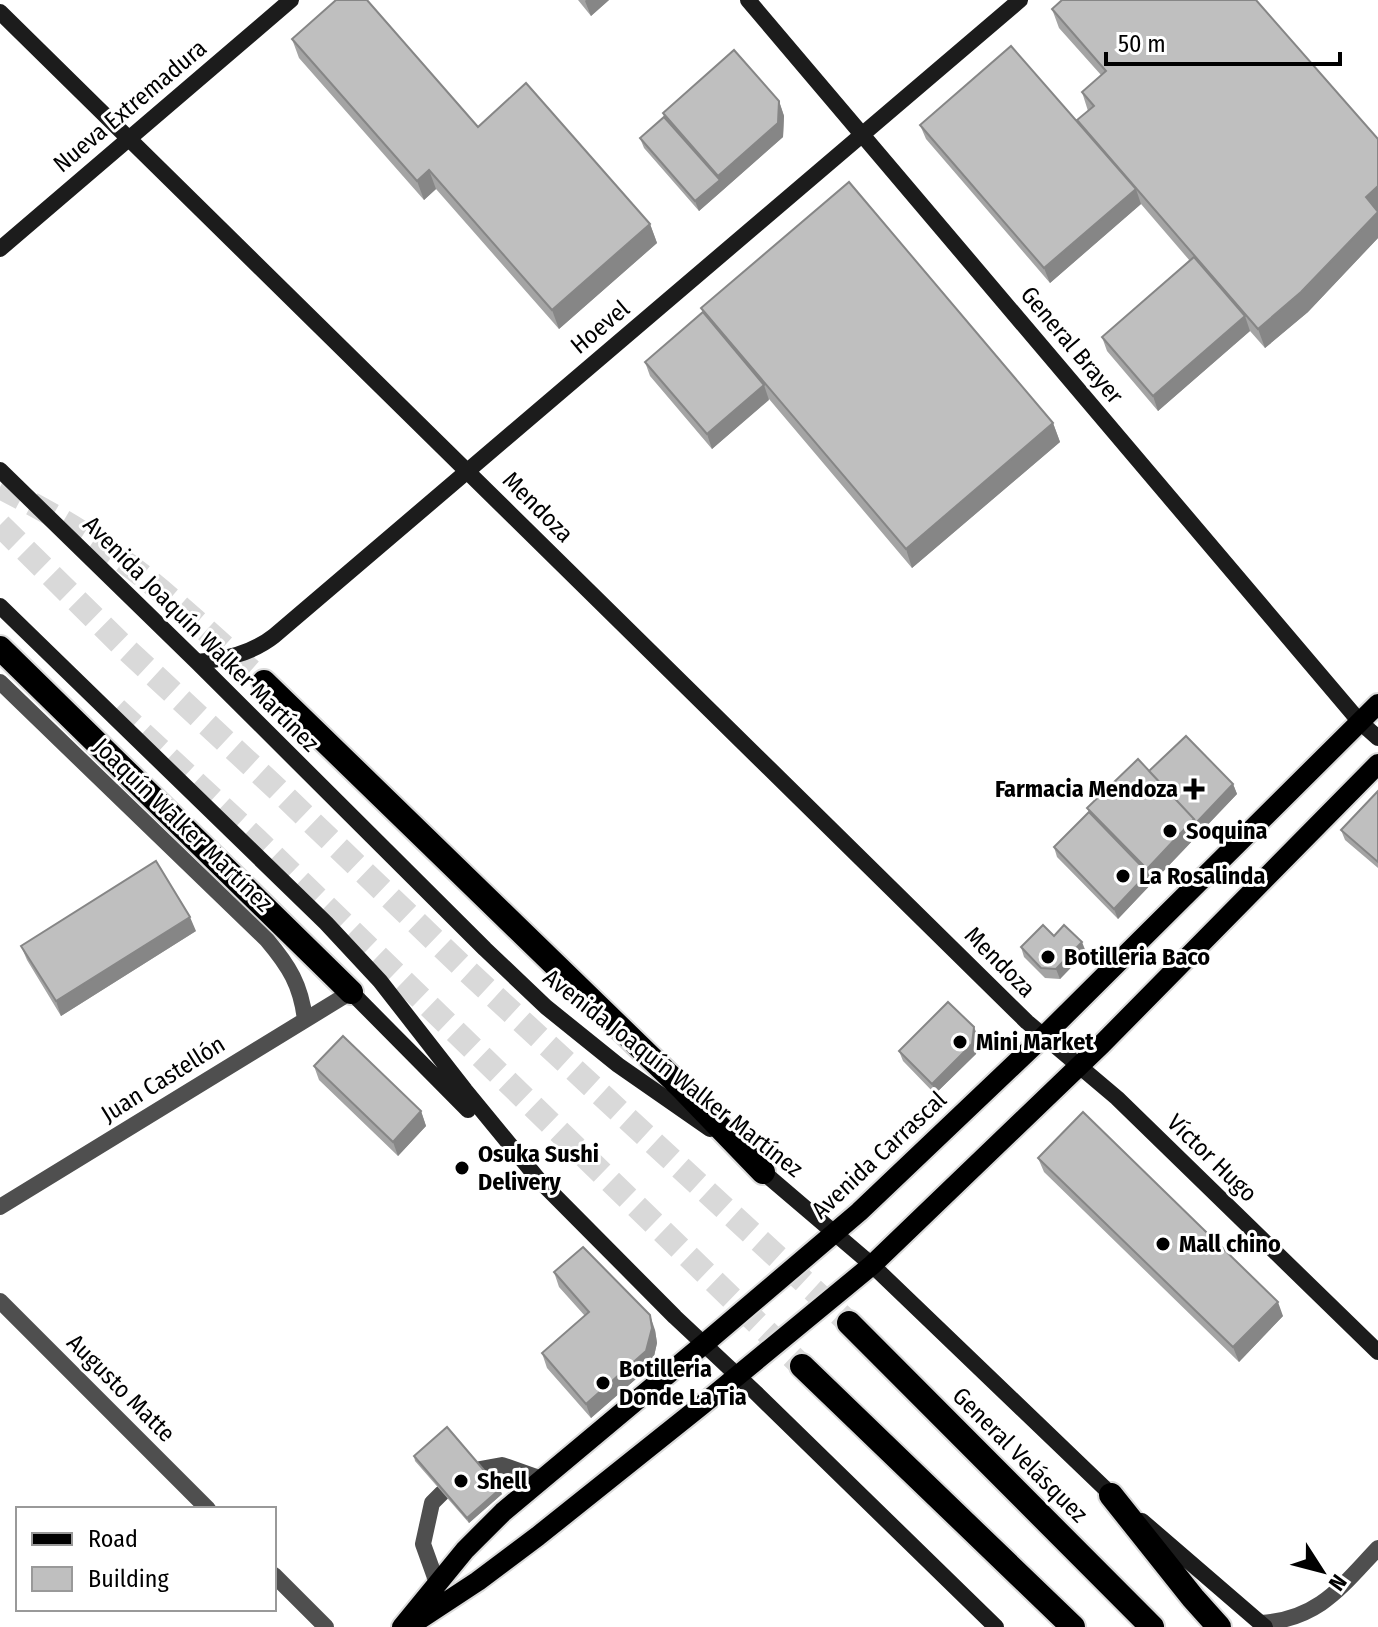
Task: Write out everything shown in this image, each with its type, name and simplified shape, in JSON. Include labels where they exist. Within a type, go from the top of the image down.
[{"type":"highway","points":[[0,648],[351,992]]},
{"type":"highway","points":[[264,682],[682,1088],[763,1172]]},
{"type":"highway","name":"General Velásquez","points":[[849,1323],[1152,1627]]},
{"type":"highway","points":[[802,1366],[1073,1627]]},
{"type":"highway","points":[[1111,1495],[1219,1627]]},
{"type":"main road","name":"Avenida Carrascal","points":[[405,1627],[465,1550],[503,1512],[834,1234],[1043,1037],[1378,704]]},
{"type":"main road","name":"Avenida Carrascal","points":[[405,1627],[478,1581],[538,1536],[872,1265],[1080,1066],[1378,764]]},
{"type":"street","name":"Nueva Extremadura","points":[[0,249],[291,0]]},
{"type":"street","name":"General Brayer","points":[[748,0],[1360,722],[1378,738]]},
{"type":"street","name":"Hoevel","points":[[197,662],[241,654],[268,641],[1020,0]]},
{"type":"street","name":"Mendoza","points":[[0,12],[1043,1037]]},
{"type":"street","name":"Avenida Joaquín Walker Martínez","points":[[0,470],[546,1007],[618,1065],[707,1126],[872,1265],[1111,1495],[1263,1625]]},
{"type":"street","points":[[0,606],[360,959],[539,1180]]},
{"type":"street","name":"Joaquín Walker Martínez","points":[[0,682],[267,940],[296,980],[303,999],[305,1020]]},
{"type":"street","points":[[351,992],[675,1317],[996,1627]]},
{"type":"street","name":"Juan Castellón","points":[[0,1207],[351,992]]},
{"type":"street","name":"Víctor Hugo","points":[[1043,1037],[1117,1098],[1378,1352]]},
{"type":"street","name":"Augusto Matte","points":[[0,1301],[206,1507]]},
{"type":"street","points":[[480,1469],[502,1465],[542,1479]]},
{"type":"street","points":[[437,1583],[423,1544],[432,1503],[442,1493]]},
{"type":"street","points":[[1263,1625],[1292,1619],[1322,1604],[1378,1548]]},
{"type":"street","points":[[276,1577],[326,1627]]},
{"type":"building","points":[[336,0],[367,0],[478,127],[526,83],[650,224],[552,310],[429,170],[417,181],[292,39]]},
{"type":"building","points":[[1062,0],[1256,0],[1378,139],[1378,186],[1366,197],[1378,212],[1301,292],[1258,329],[1077,120],[1094,106],[1082,92],[1106,71],[1052,9]]},
{"type":"building","points":[[1011,46],[1136,189],[1044,268],[920,125]]},
{"type":"building","points":[[734,50],[779,101],[778,123],[718,176],[663,113]]},
{"type":"building","points":[[664,117],[720,180],[695,201],[640,138]]},
{"type":"building","points":[[849,182],[1053,423],[906,549],[701,308]]},
{"type":"building","points":[[1194,257],[1245,316],[1153,396],[1102,337]]},
{"type":"building","points":[[703,312],[764,385],[707,434],[645,362]]},
{"type":"building","name":"Farmacia Mendoza","points":[[1186,736],[1233,784],[1196,823],[1149,771]]},
{"type":"building","points":[[1138,759],[1194,819],[1147,869],[1087,808]]},
{"type":"building","points":[[1378,791],[1378,862],[1341,830]]},
{"type":"building","points":[[1089,812],[1148,873],[1114,909],[1054,847]]},
{"type":"building","points":[[156,861],[190,917],[56,1001],[21,946]]},
{"type":"building","points":[[1043,925],[1054,936],[1064,925],[1082,942],[1056,969],[1041,968],[1021,947]]},
{"type":"building","points":[[948,1002],[974,1027],[972,1044],[932,1084],[899,1051]]},
{"type":"building","points":[[343,1036],[421,1111],[393,1142],[314,1066]]},
{"type":"building","name":"Mall chino","points":[[1083,1112],[1278,1302],[1233,1347],[1038,1158]]},
{"type":"building","points":[[583,1247],[650,1315],[652,1328],[646,1351],[586,1404],[542,1353],[589,1312],[554,1272]]},
{"type":"building","name":"Shell","points":[[447,1427],[500,1489],[467,1518],[414,1456]]},
{"type":"tunnel","points":[[0,487],[65,522],[123,561],[264,682]]},
{"type":"tunnel","points":[[0,525],[126,649],[466,970],[849,1323]]},
{"type":"tunnel","points":[[116,709],[257,840],[802,1366]]},
{"type":"place","name":"Farmacia Mendoza","points":[[1194,789]]},
{"type":"place","name":"Soquina","points":[[1170,831]]},
{"type":"place","name":"La Rosalinda","points":[[1123,876]]},
{"type":"place","name":"Botilleria Baco","points":[[1048,957]]},
{"type":"place","name":"Mini Market","points":[[960,1042]]},
{"type":"place","name":"Osuka Sushi Delivery","points":[[462,1168]]},
{"type":"place","name":"Mall chino","points":[[1163,1244]]},
{"type":"place","name":"Botilleria Donde La Tia","points":[[603,1383]]},
{"type":"place","name":"Shell","points":[[461,1481]]}]
